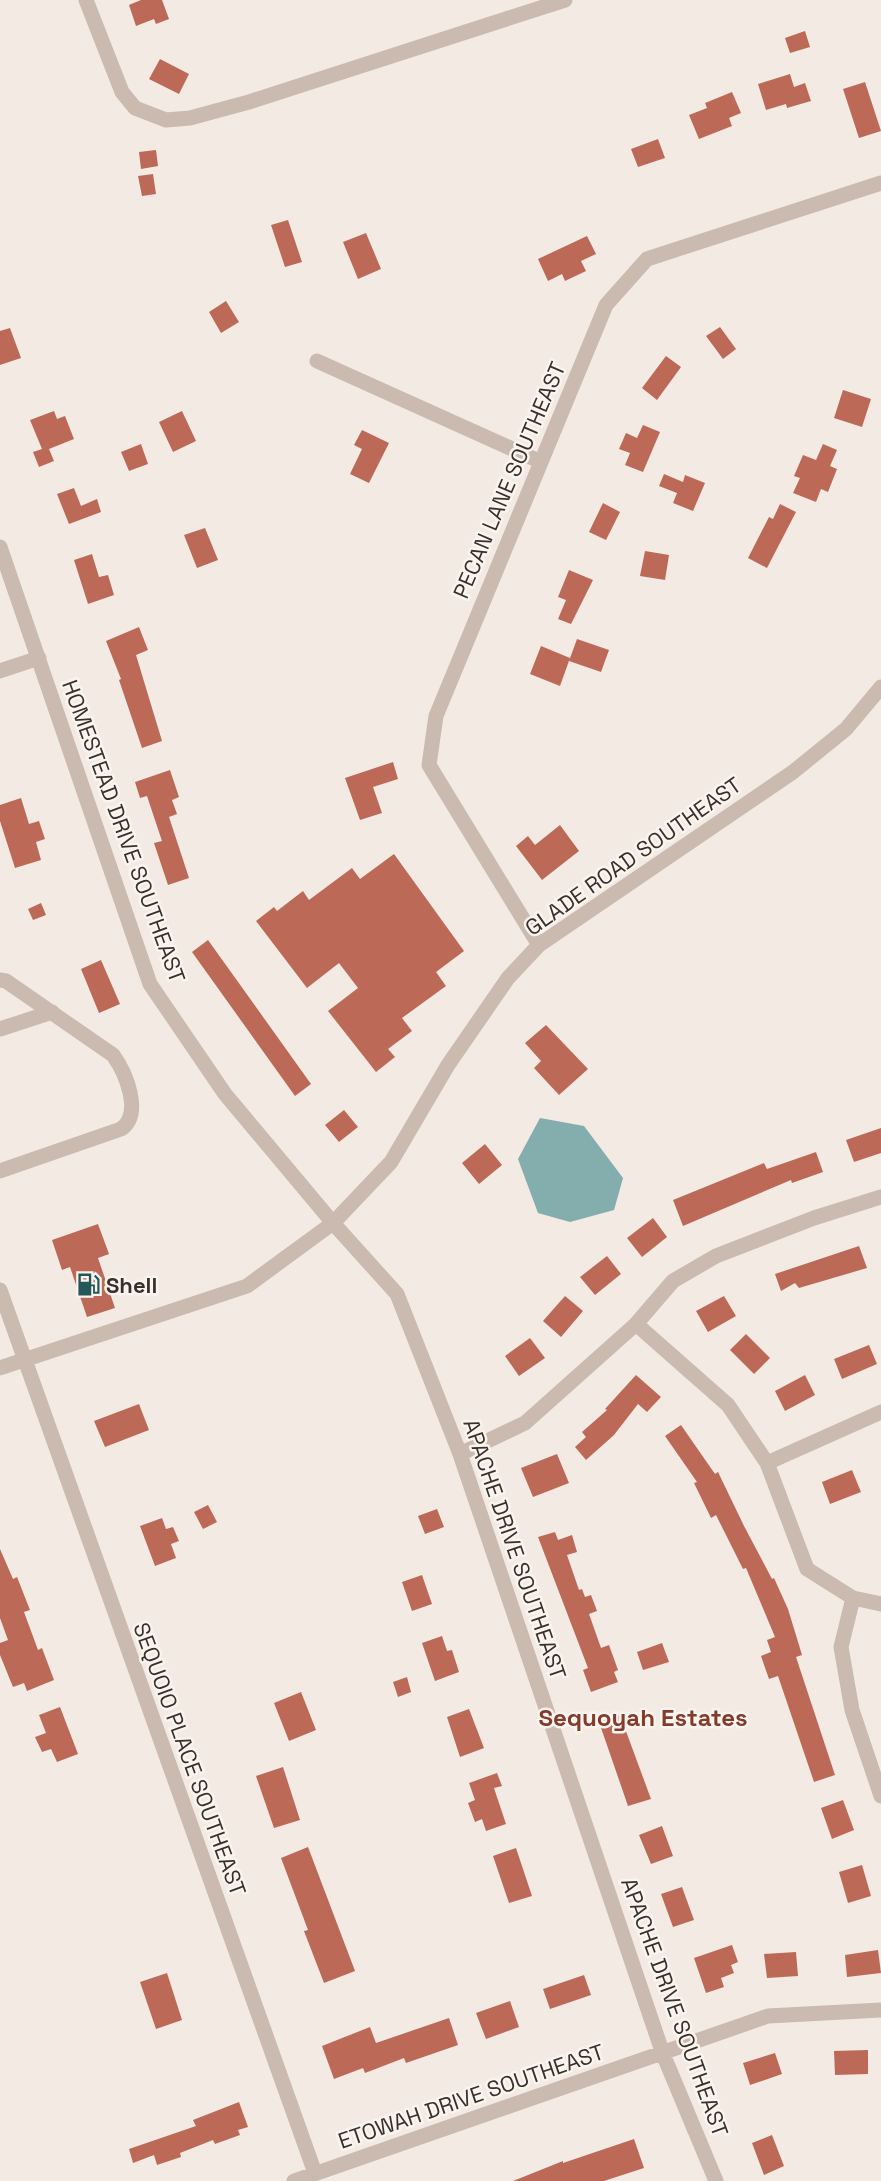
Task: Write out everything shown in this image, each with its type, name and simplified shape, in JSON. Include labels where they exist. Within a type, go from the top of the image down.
[{"type":"street","points":[[86,0],[122,92],[135,108],[166,120],[190,118],[249,102],[565,0]]},
{"type":"street","name":"PECAN LANE SOUTHEAST","points":[[539,945],[429,765],[436,716],[606,305],[647,260],[881,183]]},
{"type":"street","points":[[317,361],[540,461]]},
{"type":"street","name":"HOMESTEAD DRIVE SOUTHEAST","points":[[0,547],[150,984],[225,1094],[333,1223]]},
{"type":"street","points":[[0,671],[39,658]]},
{"type":"street","name":"GLADE ROAD SOUTHEAST","points":[[0,1368],[247,1286],[333,1223],[391,1162],[448,1065],[508,978],[539,945],[793,772],[846,729],[881,687]]},
{"type":"street","points":[[0,980],[6,981],[113,1055],[119,1063],[132,1103],[131,1118],[121,1129],[0,1171]]},
{"type":"street","points":[[0,1029],[52,1012]]},
{"type":"street","points":[[460,1454],[525,1423],[636,1324],[674,1281],[716,1256],[814,1218],[881,1197]]},
{"type":"street","name":"APACHE DRIVE SOUTHEAST","points":[[333,1223],[397,1294],[460,1454],[663,2054],[716,2181]]},
{"type":"street","name":"SEQUOIO PLACE SOUTHEAST","points":[[0,1290],[315,2173]]},
{"type":"street","points":[[636,1324],[728,1405],[767,1463],[807,1569],[853,1598],[881,1604]]},
{"type":"street","points":[[767,1463],[881,1412]]},
{"type":"street","points":[[853,1598],[841,1647],[852,1710],[881,1796]]},
{"type":"street","name":"ETOWAH DRIVE SOUTHEAST","points":[[294,2181],[768,2016],[881,2010]]},
{"type":"water","points":[[540,1118],[584,1126],[623,1178],[614,1210],[570,1222],[538,1213],[518,1159]]},
{"type":"building","points":[[141,0],[162,0],[169,19],[156,24],[154,19],[136,26],[129,5]]},
{"type":"building","points":[[805,31],[810,47],[790,53],[785,38]]},
{"type":"building","points":[[160,59],[189,74],[179,94],[149,79]]},
{"type":"building","points":[[790,74],[794,87],[805,83],[811,101],[787,108],[786,104],[766,110],[758,84]]},
{"type":"building","points":[[865,82],[881,131],[859,138],[843,89]]},
{"type":"building","points":[[732,92],[741,113],[729,118],[732,126],[699,139],[689,115],[707,108],[705,103]]},
{"type":"building","points":[[658,139],[665,158],[638,167],[631,149]]},
{"type":"building","points":[[156,150],[158,166],[141,169],[139,152]]},
{"type":"building","points":[[153,174],[156,194],[142,196],[138,176]]},
{"type":"building","points":[[288,220],[302,262],[285,267],[271,225]]},
{"type":"building","points":[[366,233],[381,269],[358,279],[343,242]]},
{"type":"building","points":[[587,236],[596,254],[581,261],[586,271],[565,281],[562,274],[548,281],[538,259]]},
{"type":"building","points":[[226,301],[239,322],[221,333],[209,312]]},
{"type":"building","points":[[720,327],[736,349],[723,359],[706,336]]},
{"type":"building","points":[[10,328],[21,358],[0,365],[0,331]]},
{"type":"building","points":[[666,356],[681,367],[657,400],[642,388]]},
{"type":"building","points":[[843,390],[871,399],[862,427],[834,418]]},
{"type":"building","points":[[54,411],[57,419],[65,416],[74,439],[49,449],[54,461],[39,467],[33,452],[42,449],[30,420]]},
{"type":"building","points":[[182,411],[196,441],[173,452],[159,422]]},
{"type":"building","points":[[643,425],[660,432],[643,472],[625,465],[630,453],[619,449],[626,433],[637,438]]},
{"type":"building","points":[[362,430],[389,443],[369,483],[350,474],[362,449],[354,445]]},
{"type":"building","points":[[141,444],[148,464],[129,471],[121,452]]},
{"type":"building","points":[[823,444],[837,450],[830,466],[837,469],[828,492],[821,489],[816,502],[793,493],[800,478],[794,476],[803,455],[816,460]]},
{"type":"building","points":[[664,474],[683,482],[685,475],[705,483],[693,511],[673,503],[677,493],[659,486]]},
{"type":"building","points":[[74,488],[81,506],[97,499],[101,512],[69,524],[57,494]]},
{"type":"building","points":[[603,503],[620,512],[606,540],[589,532]]},
{"type":"building","points":[[780,504],[796,512],[767,568],[748,558],[769,517],[773,519]]},
{"type":"building","points":[[205,528],[218,560],[197,568],[184,535]]},
{"type":"building","points":[[645,551],[669,555],[665,580],[640,576]]},
{"type":"building","points":[[92,554],[99,577],[108,575],[114,595],[88,604],[74,560]]},
{"type":"building","points":[[569,570],[593,580],[571,624],[558,619],[566,600],[558,597]]},
{"type":"building","points":[[139,627],[148,650],[136,655],[162,741],[142,748],[119,680],[121,679],[106,641]]},
{"type":"building","points":[[577,639],[609,650],[601,672],[569,661]]},
{"type":"building","points":[[541,646],[570,658],[560,686],[530,674]]},
{"type":"building","points":[[393,762],[398,779],[373,787],[382,813],[360,820],[345,778]]},
{"type":"building","points":[[170,770],[179,797],[172,800],[177,814],[169,817],[189,878],[168,885],[154,843],[162,841],[147,796],[140,798],[135,782]]},
{"type":"building","points":[[21,798],[29,824],[39,821],[45,839],[36,842],[41,860],[15,868],[0,821],[0,805]]},
{"type":"building","points":[[560,825],[579,851],[542,880],[516,846],[528,836],[535,845]]},
{"type":"building","points":[[394,854],[464,951],[436,972],[446,986],[402,1018],[412,1031],[388,1049],[395,1057],[376,1072],[328,1011],[358,988],[339,963],[307,988],[256,921],[274,907],[277,911],[303,891],[309,900],[352,868],[360,879]]},
{"type":"building","points":[[41,903],[46,915],[33,920],[28,909]]},
{"type":"building","points":[[208,940],[311,1084],[295,1096],[192,952]]},
{"type":"building","points":[[101,960],[120,1004],[99,1013],[81,969]]},
{"type":"building","points":[[546,1025],[588,1069],[559,1095],[534,1068],[541,1061],[525,1043]]},
{"type":"building","points":[[344,1110],[358,1127],[339,1142],[325,1125]]},
{"type":"building","points":[[881,1128],[881,1153],[854,1162],[846,1140]]},
{"type":"building","points":[[485,1144],[502,1165],[479,1184],[462,1163]]},
{"type":"building","points":[[816,1152],[823,1172],[792,1183],[791,1180],[683,1226],[673,1200],[764,1163],[767,1169]]},
{"type":"building","points":[[653,1218],[667,1237],[642,1257],[627,1238]]},
{"type":"building","points":[[98,1224],[109,1254],[98,1258],[115,1308],[87,1317],[70,1267],[62,1270],[52,1240]]},
{"type":"building","points":[[859,1246],[867,1268],[799,1288],[795,1283],[781,1291],[775,1274]]},
{"type":"building","points":[[607,1256],[621,1274],[595,1295],[580,1277]]},
{"type":"building","points":[[565,1296],[583,1311],[561,1337],[543,1321]]},
{"type":"building","points":[[724,1296],[736,1316],[708,1332],[696,1311]]},
{"type":"building","points":[[746,1334],[770,1358],[754,1374],[730,1350]]},
{"type":"building","points":[[530,1338],[545,1358],[519,1376],[505,1356]]},
{"type":"building","points":[[869,1345],[877,1364],[842,1379],[834,1359]]},
{"type":"building","points":[[636,1375],[661,1397],[647,1412],[638,1404],[614,1435],[586,1460],[575,1447],[586,1437],[582,1432],[607,1410],[605,1409]]},
{"type":"building","points":[[805,1375],[815,1395],[785,1411],[775,1391]]},
{"type":"building","points":[[139,1404],[149,1430],[105,1447],[94,1421]]},
{"type":"building","points":[[681,1425],[715,1474],[718,1472],[788,1609],[802,1655],[796,1657],[835,1775],[814,1782],[778,1676],[769,1679],[761,1656],[771,1652],[767,1640],[775,1637],[746,1568],[743,1569],[716,1515],[711,1518],[694,1483],[697,1482],[665,1436]]},
{"type":"building","points":[[557,1454],[569,1483],[533,1497],[521,1468]]},
{"type":"building","points":[[852,1470],[861,1492],[830,1504],[822,1482]]},
{"type":"building","points":[[208,1505],[217,1522],[203,1529],[194,1512]]},
{"type":"building","points":[[437,1509],[444,1527],[425,1534],[418,1516]]},
{"type":"building","points":[[162,1518],[166,1529],[173,1527],[179,1541],[171,1544],[176,1558],[155,1566],[140,1526]]},
{"type":"building","points":[[555,1532],[558,1540],[572,1535],[577,1552],[567,1555],[579,1590],[582,1589],[585,1597],[591,1595],[597,1611],[589,1614],[601,1648],[609,1645],[618,1670],[614,1672],[618,1682],[591,1692],[583,1670],[588,1668],[538,1537]]},
{"type":"building","points":[[0,1549],[13,1579],[17,1577],[30,1610],[24,1612],[38,1650],[42,1648],[54,1680],[27,1691],[24,1683],[13,1687],[0,1655],[0,1643],[8,1640],[0,1618]]},
{"type":"building","points":[[422,1575],[432,1604],[412,1611],[402,1582]]},
{"type":"building","points":[[442,1636],[447,1651],[452,1650],[459,1672],[435,1681],[422,1643]]},
{"type":"building","points":[[662,1643],[669,1662],[643,1670],[637,1652]]},
{"type":"building","points":[[407,1677],[411,1692],[398,1697],[393,1682]]},
{"type":"building","points":[[301,1692],[316,1730],[289,1741],[274,1703]]},
{"type":"building","points":[[60,1707],[78,1754],[57,1762],[51,1749],[42,1752],[35,1737],[46,1733],[39,1715]]},
{"type":"building","points":[[469,1709],[484,1748],[460,1757],[447,1717]]},
{"type":"building","points":[[620,1715],[651,1799],[628,1806],[599,1722]]},
{"type":"building","points":[[283,1767],[300,1820],[274,1828],[256,1776]]},
{"type":"building","points":[[497,1773],[502,1786],[494,1788],[506,1824],[486,1831],[482,1819],[475,1822],[468,1803],[475,1800],[469,1783]]},
{"type":"building","points":[[843,1800],[854,1830],[832,1839],[821,1808]]},
{"type":"building","points":[[662,1826],[673,1856],[651,1864],[639,1835]]},
{"type":"building","points":[[308,1847],[355,1971],[324,1983],[304,1931],[308,1930],[281,1858]]},
{"type":"building","points":[[516,1848],[532,1896],[509,1903],[493,1856]]},
{"type":"building","points":[[862,1865],[871,1896],[848,1903],[839,1872]]},
{"type":"building","points":[[682,1887],[694,1920],[673,1927],[661,1894]]},
{"type":"building","points":[[732,1945],[738,1962],[731,1965],[734,1973],[721,1978],[724,1987],[706,1993],[694,1958]]},
{"type":"building","points":[[878,1950],[881,1973],[847,1977],[845,1955]]},
{"type":"building","points":[[796,1952],[798,1976],[767,1978],[764,1954]]},
{"type":"building","points":[[167,1973],[182,2020],[156,2029],[140,1982]]},
{"type":"building","points":[[584,1975],[591,1995],[550,2009],[543,1989]]},
{"type":"building","points":[[510,2001],[519,2027],[486,2039],[476,2013]]},
{"type":"building","points":[[449,2018],[458,2045],[406,2063],[404,2058],[365,2073],[363,2068],[334,2079],[322,2046],[370,2027],[376,2043]]},
{"type":"building","points":[[868,2050],[868,2074],[835,2075],[834,2051]]},
{"type":"building","points":[[775,2053],[782,2074],[750,2085],[743,2063]]},
{"type":"building","points":[[239,2102],[248,2127],[238,2130],[240,2135],[215,2144],[213,2140],[180,2153],[181,2157],[157,2165],[154,2155],[133,2163],[129,2149],[196,2126],[193,2120]]},
{"type":"building","points":[[772,2135],[784,2166],[764,2175],[752,2143]]},
{"type":"building","points":[[634,2139],[644,2168],[604,2181],[513,2181],[563,2161],[563,2163]]},
{"type":"place","name":"Shell","points":[[88,1285]]},
{"type":"district","name":"Sequoyah Estates","points":[[643,1717]]}]
